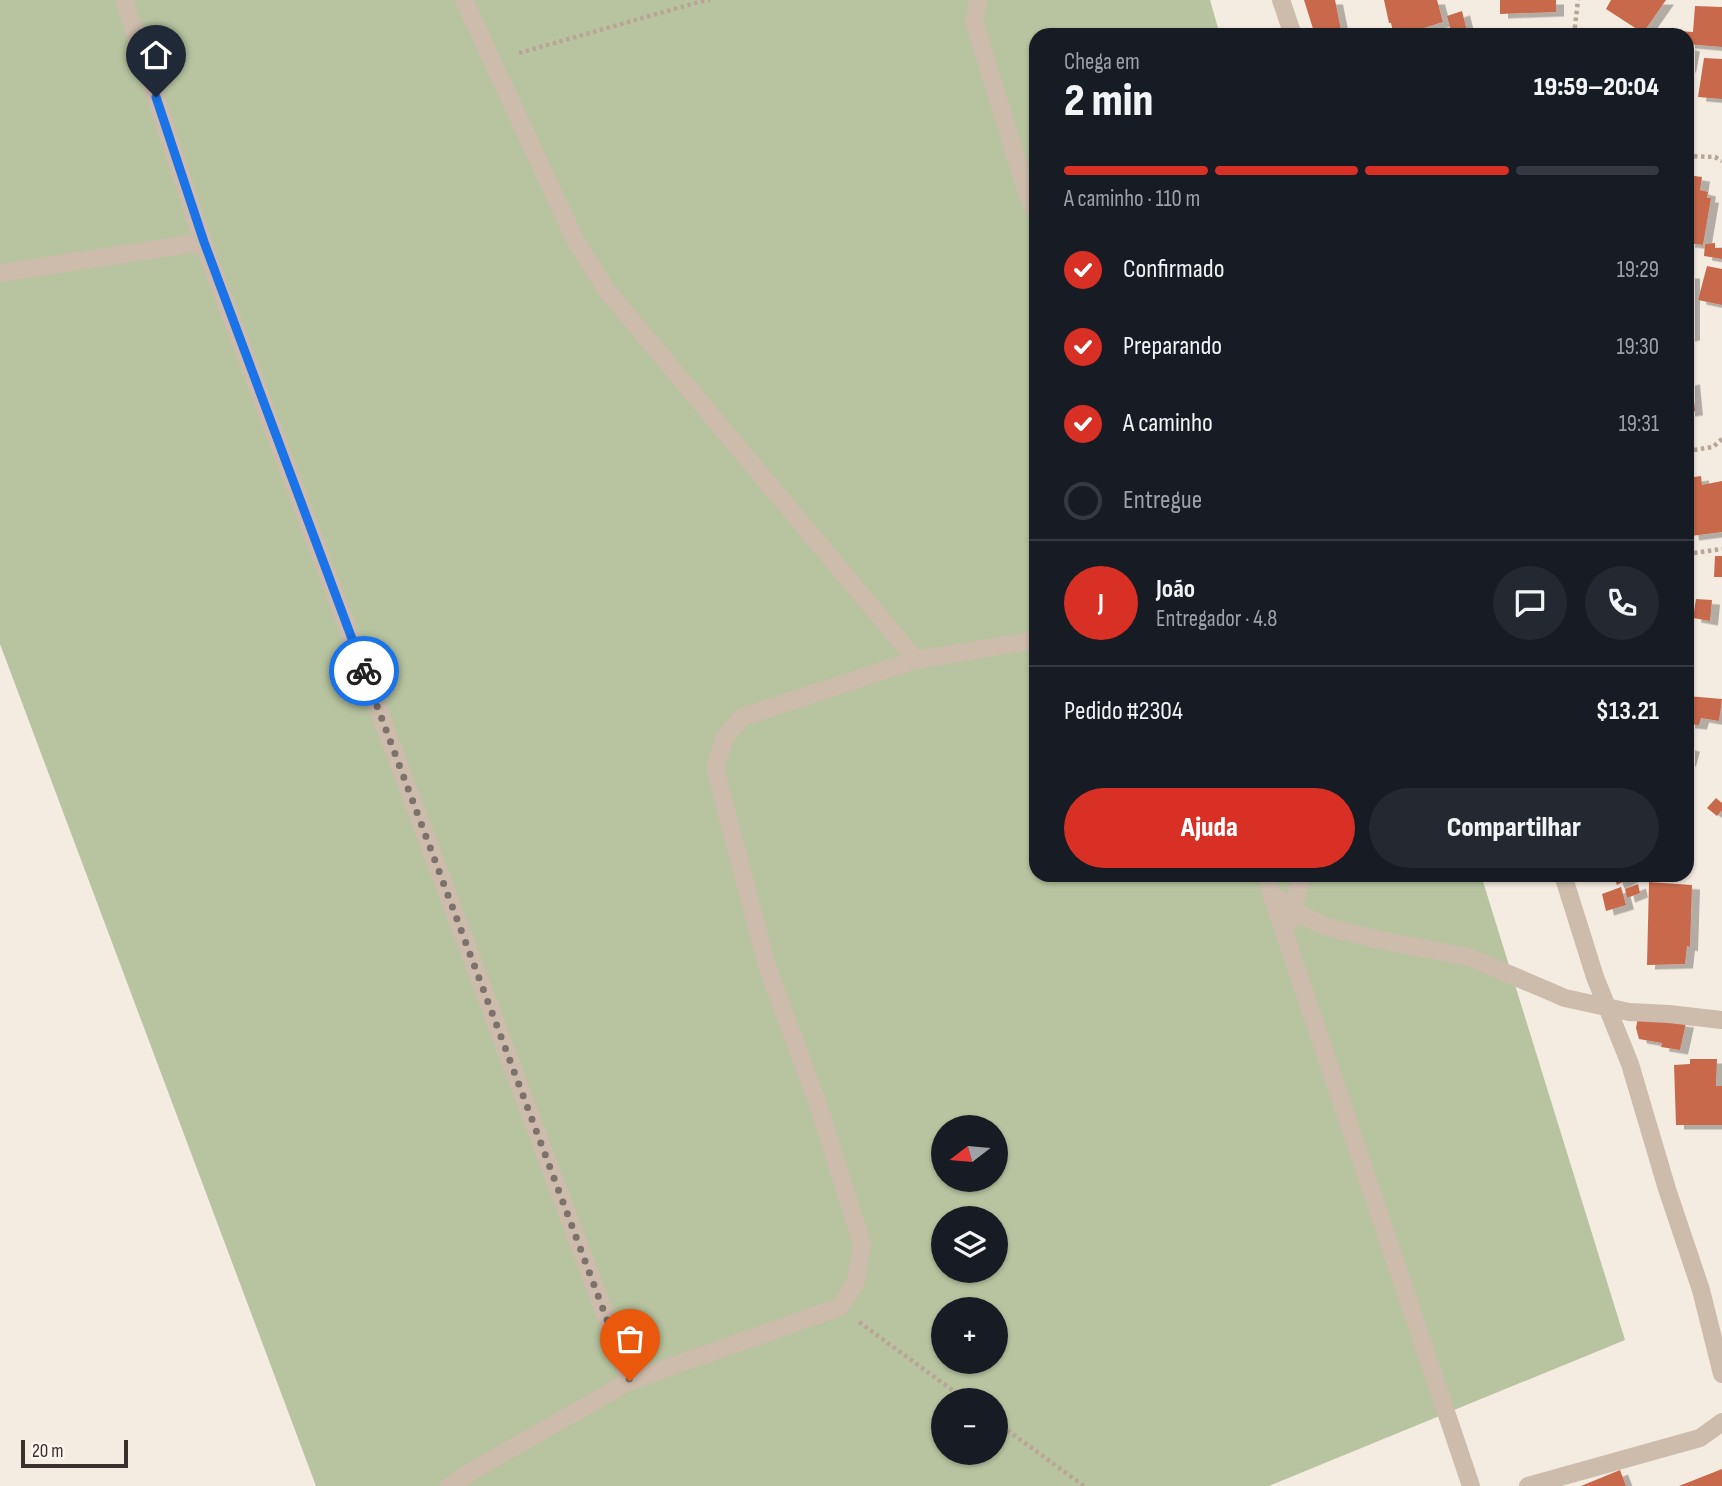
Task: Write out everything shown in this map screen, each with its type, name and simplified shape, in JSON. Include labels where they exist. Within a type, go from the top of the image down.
[{"type":"street","points":[[124,0],[204,242],[630,1381]]},
{"type":"street","points":[[464,0],[576,242],[608,292],[916,660]]},
{"type":"street","points":[[978,0],[974,21],[1029,196]]},
{"type":"street","points":[[1282,0],[1291,28]]},
{"type":"street","points":[[0,273],[204,242]]},
{"type":"street","points":[[449,1486],[630,1381],[840,1307],[856,1281],[862,1244],[819,1107],[767,966],[715,768],[725,738],[742,717],[916,660],[1029,641]]},
{"type":"street","points":[[1293,958],[1293,911],[1299,882]]},
{"type":"street","points":[[1565,882],[1606,1007],[1630,1064],[1667,1189],[1701,1290],[1722,1374]]},
{"type":"street","points":[[1269,884],[1293,911],[1327,927],[1469,957],[1565,998],[1629,1012],[1722,1020]]},
{"type":"street","points":[[1269,884],[1471,1486]]},
{"type":"street","points":[[1528,1486],[1700,1438],[1722,1422]]},
{"type":"path","points":[[492,61],[710,0]]},
{"type":"path","points":[[1575,28],[1578,0]]},
{"type":"path","points":[[1694,156],[1715,157],[1722,161]]},
{"type":"path","points":[[1694,450],[1713,447],[1722,439]]},
{"type":"path","points":[[1694,553],[1722,549]]},
{"type":"path","points":[[840,1307],[950,1388]]},
{"type":"path","points":[[1008,1431],[1084,1486]]},
{"type":"green space","points":[[0,0],[1210,0],[1218,28],[1029,28],[1029,882],[1483,882],[1625,1340],[1269,1486],[316,1486],[0,644]]},
{"type":"building","points":[[1304,0],[1335,0],[1341,28],[1313,28]]},
{"type":"building","points":[[1384,0],[1437,0],[1443,22],[1424,28],[1392,28]]},
{"type":"building","points":[[1500,0],[1556,0],[1556,12],[1500,14]]},
{"type":"building","points":[[1611,0],[1666,0],[1646,28],[1635,28],[1606,9]]},
{"type":"building","points":[[1695,6],[1722,7],[1722,47],[1694,45]]},
{"type":"building","points":[[1462,11],[1466,28],[1450,28],[1447,16]]},
{"type":"building","points":[[1704,58],[1722,59],[1722,99],[1698,97]]},
{"type":"building","points":[[1694,176],[1702,177],[1700,190],[1708,192],[1707,198],[1711,198],[1703,245],[1694,244]]},
{"type":"building","points":[[1715,243],[1715,248],[1722,248],[1722,259],[1704,256],[1705,244]]},
{"type":"building","points":[[1707,266],[1722,269],[1722,305],[1698,300]]},
{"type":"building","points":[[1701,476],[1702,485],[1722,481],[1722,532],[1694,536],[1694,477]]},
{"type":"building","points":[[1715,556],[1722,556],[1722,577],[1714,577]]},
{"type":"building","points":[[1696,599],[1712,600],[1710,621],[1694,618]]},
{"type":"building","points":[[1694,697],[1722,699],[1719,721],[1701,718],[1699,725],[1694,725]]},
{"type":"building","points":[[1716,798],[1722,803],[1722,810],[1717,816],[1707,808]]},
{"type":"building","points":[[1649,882],[1692,885],[1690,947],[1687,946],[1685,964],[1647,965]]},
{"type":"building","points":[[1638,884],[1640,893],[1627,898],[1625,889]]},
{"type":"building","points":[[1621,887],[1626,905],[1606,911],[1602,894]]},
{"type":"building","points":[[1638,1017],[1686,1023],[1680,1050],[1639,1039],[1636,1028]]},
{"type":"building","points":[[1690,1059],[1717,1059],[1716,1086],[1722,1086],[1722,1125],[1676,1125],[1674,1065],[1690,1064]]},
{"type":"building","points":[[1722,1469],[1722,1486],[1679,1486]]},
{"type":"building","points":[[1620,1470],[1626,1486],[1581,1486]]},
{"type":"way so far","points":[[364,671],[630,1381]]},
{"type":"route","points":[[156,97],[204,242],[364,671]]}]
